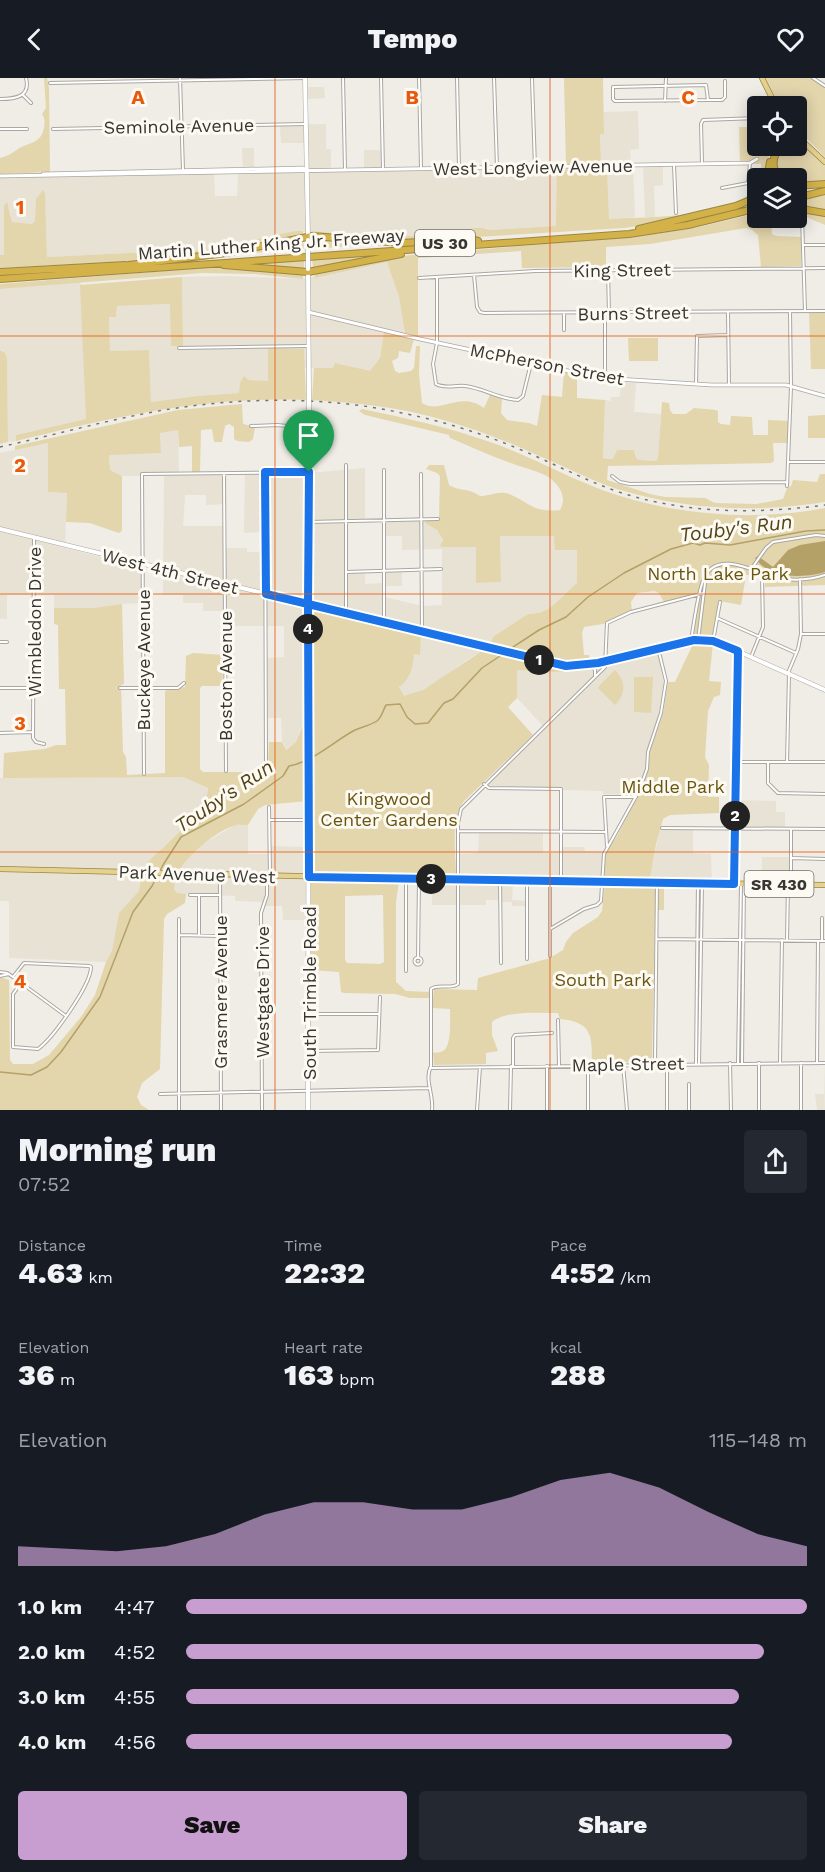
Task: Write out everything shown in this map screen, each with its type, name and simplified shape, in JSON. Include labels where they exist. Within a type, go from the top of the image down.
[{"type":"highway","points":[[807,186],[825,187]]},
{"type":"highway","points":[[807,193],[825,187]]},
{"type":"highway","points":[[639,229],[747,201]]},
{"type":"highway","name":"Martin Luther King Jr. Freeway","points":[[0,270],[129,265],[639,229],[747,210]]},
{"type":"highway","points":[[807,210],[825,213]]},
{"type":"highway","name":"Martin Luther King Jr. Freeway","points":[[0,280],[179,265],[629,234],[688,225],[747,211]]},
{"type":"highway","points":[[129,265],[145,261],[226,254],[308,238],[398,243],[478,241]]},
{"type":"highway","points":[[179,265],[308,270],[391,255],[496,243]]},
{"type":"main road","name":"South Trimble Road","points":[[305,78],[308,170],[309,394],[309,1110]]},
{"type":"main road","points":[[762,78],[771,96]]},
{"type":"main road","points":[[807,145],[825,162]]},
{"type":"main road","name":"West 4th Street","points":[[0,529],[560,665],[586,665],[607,661],[691,640],[711,641],[825,690]]},
{"type":"main road","name":"Park Avenue West","points":[[0,868],[406,879],[825,885]]},
{"type":"street","points":[[0,99],[15,99],[23,95],[27,84],[26,78]]},
{"type":"street","points":[[50,83],[305,78]]},
{"type":"street","points":[[343,78],[345,169]]},
{"type":"street","points":[[381,78],[383,169]]},
{"type":"street","points":[[419,78],[421,168]]},
{"type":"street","points":[[457,78],[459,168]]},
{"type":"street","points":[[494,78],[497,167]]},
{"type":"street","points":[[665,101],[666,78]]},
{"type":"street","points":[[813,78],[825,86]]},
{"type":"street","points":[[180,79],[183,172]]},
{"type":"street","points":[[532,79],[535,166]]},
{"type":"street","points":[[708,100],[707,85],[613,87],[615,101],[708,100],[724,99],[725,81]]},
{"type":"street","points":[[23,95],[31,103]]},
{"type":"street","points":[[702,164],[701,124],[703,120],[747,118]]},
{"type":"street","name":"Seminole Avenue","points":[[53,129],[306,124]]},
{"type":"street","points":[[0,129],[27,129]]},
{"type":"street","points":[[722,188],[748,183],[750,164],[757,159]]},
{"type":"street","name":"West Longview Avenue","points":[[0,176],[303,168],[308,170],[750,164]]},
{"type":"street","points":[[674,165],[676,213]]},
{"type":"street","points":[[802,228],[805,311]]},
{"type":"street","points":[[803,245],[825,245]]},
{"type":"street","name":"King Street","points":[[419,278],[535,271],[825,268]]},
{"type":"street","points":[[605,379],[608,270]]},
{"type":"street","name":"Burns Street","points":[[474,274],[477,307],[482,313],[825,311]]},
{"type":"street","points":[[436,277],[437,343],[433,364],[433,377],[436,384],[441,387],[467,386],[502,398],[518,400],[523,396],[531,363]]},
{"type":"street","name":"McPherson Street","points":[[308,312],[437,343],[605,379],[791,387],[825,396]]},
{"type":"street","points":[[728,312],[729,385]]},
{"type":"street","points":[[787,486],[791,387],[790,312]]},
{"type":"street","points":[[564,314],[564,330]]},
{"type":"street","points":[[696,384],[697,336],[728,335]]},
{"type":"street","points":[[179,348],[308,346]]},
{"type":"street","points":[[251,426],[277,425],[309,428]]},
{"type":"street","points":[[788,462],[825,462]]},
{"type":"street","points":[[346,465],[346,613]]},
{"type":"street","points":[[384,470],[384,622]]},
{"type":"street","points":[[265,472],[266,769]]},
{"type":"street","points":[[224,473],[309,472]]},
{"type":"street","name":"Buckeye Avenue","points":[[144,774],[142,474],[224,473]]},
{"type":"street","name":"Boston Avenue","points":[[224,473],[226,771]]},
{"type":"street","points":[[422,474],[422,632]]},
{"type":"street","points":[[612,476],[616,481],[624,483],[787,482]]},
{"type":"street","points":[[308,522],[438,519]]},
{"type":"street","points":[[752,568],[769,545],[776,541],[816,535],[825,536]]},
{"type":"street","name":"Wimbledon Drive","points":[[34,537],[33,732],[36,742],[44,744]]},
{"type":"street","points":[[691,640],[706,575],[712,568],[719,565],[736,565],[781,578],[801,579],[825,575]]},
{"type":"street","points":[[346,572],[441,569]]},
{"type":"street","points":[[751,657],[763,627],[762,574]]},
{"type":"street","points":[[787,762],[789,673],[801,634],[801,579]]},
{"type":"street","points":[[700,640],[702,594]]},
{"type":"street","points":[[432,1110],[428,1073],[430,1068],[431,989],[434,986],[454,987],[458,984],[458,817],[461,809],[605,667],[607,623],[631,612],[702,594]]},
{"type":"street","points":[[711,641],[720,602]]},
{"type":"street","points":[[717,618],[796,653]]},
{"type":"street","points":[[801,634],[825,634]]},
{"type":"street","points":[[0,642],[6,642]]},
{"type":"street","points":[[550,928],[598,904],[601,900],[602,861],[607,846],[636,797],[647,769],[648,752],[660,717],[665,676],[658,648]]},
{"type":"street","points":[[734,884],[738,651]]},
{"type":"street","points":[[586,665],[595,669],[595,676]]},
{"type":"street","points":[[120,688],[178,688],[184,683]]},
{"type":"street","points":[[0,688],[34,688]]},
{"type":"street","points":[[0,733],[33,732]]},
{"type":"street","points":[[736,762],[825,762]]},
{"type":"street","points":[[768,762],[768,783],[778,794],[825,794]]},
{"type":"street","points":[[484,784],[489,788],[561,789],[561,881]]},
{"type":"street","points":[[607,846],[604,797],[636,797]]},
{"type":"street","name":"Westgate Drive","points":[[262,1110],[261,913],[267,895],[269,876],[269,807]]},
{"type":"street","points":[[269,820],[310,820]]},
{"type":"street","points":[[662,828],[825,829]]},
{"type":"street","points":[[787,940],[791,829]]},
{"type":"street","points":[[458,831],[606,834]]},
{"type":"street","points":[[606,834],[608,839],[613,839]]},
{"type":"street","points":[[791,858],[825,859]]},
{"type":"street","name":"Grasmere Avenue","points":[[220,874],[220,1110]]},
{"type":"street","points":[[406,879],[406,971]]},
{"type":"street","points":[[418,879],[418,958]]},
{"type":"street","points":[[501,880],[501,963]]},
{"type":"street","points":[[527,881],[527,959]]},
{"type":"street","points":[[550,881],[550,956]]},
{"type":"street","points":[[655,1064],[657,882]]},
{"type":"street","points":[[698,1064],[700,883]]},
{"type":"street","points":[[740,1063],[742,884]]},
{"type":"street","points":[[189,895],[219,896]]},
{"type":"street","points":[[199,895],[199,935]]},
{"type":"street","points":[[817,1063],[822,918]]},
{"type":"street","points":[[179,919],[179,1110]]},
{"type":"street","points":[[179,935],[219,936]]},
{"type":"street","points":[[657,939],[822,941]]},
{"type":"street","points":[[780,1063],[782,940]]},
{"type":"street","points":[[11,975],[24,963],[91,966],[90,977],[66,1016],[40,1048],[14,1048],[13,994],[21,983]]},
{"type":"street","points":[[0,974],[11,975],[66,1016]]},
{"type":"street","points":[[309,1051],[378,1050],[380,997]]},
{"type":"street","points":[[309,1014],[379,1014]]},
{"type":"street","points":[[558,1020],[559,1065]]},
{"type":"street","points":[[510,1110],[513,1038],[517,1034],[552,1033]]},
{"type":"street","points":[[759,1063],[759,1110]]},
{"type":"street","points":[[801,1063],[801,1110]]},
{"type":"street","name":"Maple Street","points":[[430,1068],[825,1063]]},
{"type":"street","points":[[623,1064],[627,1110]]},
{"type":"street","points":[[667,1064],[667,1110]]},
{"type":"street","points":[[730,1064],[731,1110]]},
{"type":"street","points":[[588,1065],[588,1110]]},
{"type":"street","points":[[547,1066],[547,1110]]},
{"type":"street","points":[[477,1110],[480,1067]]},
{"type":"street","points":[[688,1084],[688,1110]]},
{"type":"street","points":[[160,1094],[430,1088]]},
{"type":"shaded area","points":[[308,87],[324,87],[325,98],[308,99]]},
{"type":"shaded area","points":[[638,111],[639,149],[630,150],[631,165],[633,165],[635,217],[609,219],[607,165],[601,164],[600,134],[604,133],[604,112]]},
{"type":"shaded area","points":[[326,124],[326,149],[331,149],[331,171],[364,171],[364,150],[382,150],[382,170],[557,167],[557,226],[491,230],[488,228],[460,231],[454,235],[373,237],[295,231],[204,250],[167,254],[149,252],[47,257],[45,194],[36,199],[35,222],[32,224],[12,222],[9,207],[4,255],[0,255],[0,177],[214,173],[215,196],[237,196],[238,173],[243,172],[242,148],[254,148],[254,168],[304,167],[304,143],[281,143],[280,125]]},
{"type":"shaded area","points":[[643,165],[663,165],[663,185],[654,186],[655,217],[645,217]]},
{"type":"shaded area","points":[[387,262],[399,297],[405,333],[404,337],[384,332],[380,358],[370,372],[336,363],[334,368],[304,368],[304,351],[268,348],[269,381],[242,380],[239,393],[151,402],[149,350],[110,351],[109,317],[117,313],[117,306],[171,304],[171,345],[183,345],[182,277],[303,279]]},
{"type":"shaded area","points":[[79,282],[81,284],[86,419],[16,435],[16,441],[8,442],[7,358],[0,350],[0,289]]},
{"type":"shaded area","points":[[621,382],[636,383],[634,412],[661,414],[656,461],[639,460],[636,458],[635,451],[616,451],[613,459],[603,457],[605,400],[610,401],[611,397],[620,397]]},
{"type":"shaded area","points":[[178,430],[179,475],[223,475],[224,504],[206,505],[206,495],[185,495],[183,526],[224,526],[224,548],[247,548],[247,552],[265,552],[265,532],[244,533],[245,474],[309,473],[365,468],[365,522],[345,523],[345,573],[365,573],[365,584],[384,583],[385,572],[402,572],[402,586],[385,586],[385,597],[422,606],[442,605],[442,549],[402,550],[402,536],[385,536],[385,522],[426,521],[425,523],[437,530],[441,537],[443,543],[440,546],[476,547],[476,583],[501,582],[500,536],[555,536],[577,550],[577,583],[550,608],[539,613],[528,614],[494,636],[484,650],[441,679],[418,693],[404,697],[399,687],[413,664],[414,654],[420,655],[421,635],[316,610],[311,672],[313,714],[306,729],[302,727],[300,729],[296,742],[285,750],[282,742],[281,718],[268,718],[267,658],[284,657],[284,626],[226,626],[226,611],[203,611],[203,603],[183,603],[183,595],[163,595],[164,476],[122,476],[110,470],[109,454],[161,453],[160,432]]},
{"type":"shaded area","points":[[48,443],[48,492],[67,493],[65,548],[141,567],[141,603],[93,608],[54,608],[54,595],[7,595],[7,619],[0,619],[0,453]]},
{"type":"shaded area","points":[[825,541],[825,572],[822,573],[795,576],[777,573],[761,565],[755,558],[758,556],[773,567],[788,550],[800,545]]},
{"type":"shaded area","points":[[657,650],[664,685],[658,718],[647,752],[646,767],[636,795],[603,794],[603,791],[563,790],[563,788],[488,786],[488,783],[545,728],[517,698],[517,670],[553,672],[591,670]]},
{"type":"shaded area","points":[[183,777],[208,788],[209,794],[193,818],[147,863],[140,878],[139,891],[119,913],[112,951],[106,962],[9,958],[9,901],[0,901],[0,778]]},
{"type":"shaded area","points":[[737,800],[776,801],[776,812],[785,812],[785,827],[736,827]]},
{"type":"shaded area","points":[[235,825],[248,825],[248,854],[269,854],[270,846],[306,847],[305,920],[283,920],[282,906],[262,906],[262,902],[235,901],[235,896],[177,893],[174,889],[174,879],[187,857]]},
{"type":"shaded area","points":[[660,829],[693,830],[693,853],[711,854],[712,885],[650,884]]},
{"type":"shaded area","points":[[479,833],[543,833],[543,853],[561,853],[562,847],[584,847],[585,851],[606,852],[605,884],[513,883],[512,900],[527,901],[527,906],[512,906],[512,902],[500,902],[500,900],[486,900],[486,905],[432,905],[432,877],[456,877],[456,854],[478,853]]},
{"type":"shaded area","points":[[762,857],[791,857],[790,886],[761,885]]},
{"type":"shaded area","points":[[824,1064],[825,1110],[817,1110],[815,1094],[824,1094]]},
{"type":"green space","points":[[44,78],[47,78],[49,88],[50,172],[0,174],[0,158],[34,142],[42,133],[45,122],[42,114],[46,108]]},
{"type":"green space","points":[[564,78],[603,78],[604,134],[600,134],[601,164],[566,165]]},
{"type":"green space","points":[[765,78],[811,78],[825,88],[825,157],[807,139],[807,96],[775,96]]},
{"type":"green space","points":[[739,127],[747,127],[747,156],[769,156],[767,168],[761,168],[761,164],[752,164],[759,160],[758,158],[740,162]]},
{"type":"green space","points":[[807,149],[825,166],[825,182],[807,184],[807,168],[776,168],[778,156],[807,156]]},
{"type":"green space","points":[[557,167],[607,167],[609,219],[703,212],[624,228],[411,241],[312,233],[312,231],[373,237],[454,235],[472,228],[491,230],[556,226]]},
{"type":"green space","points":[[43,190],[45,193],[47,257],[149,252],[167,254],[204,250],[303,231],[302,236],[206,254],[0,268],[0,255],[4,255],[4,206],[7,202],[12,222],[32,224],[35,221],[36,199]]},
{"type":"green space","points":[[825,194],[825,212],[807,208],[807,198]]},
{"type":"green space","points":[[747,196],[747,198],[740,203],[716,209]]},
{"type":"green space","points":[[807,211],[825,215],[825,225],[807,217]]},
{"type":"green space","points":[[747,215],[747,228],[771,228],[772,234],[776,236],[801,237],[801,266],[761,267],[758,235],[746,228],[650,244],[606,247],[606,267],[522,268],[521,251],[418,258],[418,336],[405,333],[399,297],[387,262],[314,278],[316,273],[389,257],[642,236],[699,227]]},
{"type":"green space","points":[[303,239],[304,249],[229,255]]},
{"type":"green space","points":[[313,239],[379,244],[312,249]]},
{"type":"green space","points":[[385,254],[313,268],[312,259]]},
{"type":"green space","points":[[304,260],[304,269],[236,264]]},
{"type":"green space","points":[[202,268],[241,268],[303,274],[303,279],[254,274],[202,273],[0,289],[0,284]]},
{"type":"green space","points":[[182,277],[183,346],[171,346],[170,304],[117,306],[116,317],[109,317],[110,351],[149,350],[151,402],[239,393],[240,383],[244,376],[248,380],[268,381],[268,348],[304,349],[306,400],[231,401],[195,405],[124,416],[16,441],[16,435],[86,419],[80,285]]},
{"type":"green space","points":[[809,312],[825,312],[825,369],[811,369]]},
{"type":"green space","points":[[384,332],[414,339],[410,353],[399,351],[398,358],[392,361],[395,371],[399,373],[411,371],[414,368],[416,346],[420,346],[419,374],[422,403],[429,406],[466,401],[484,408],[490,395],[502,399],[501,413],[507,420],[537,426],[542,395],[562,397],[564,372],[577,375],[577,398],[605,400],[603,458],[613,459],[617,450],[634,450],[639,460],[656,461],[662,402],[669,403],[673,414],[686,414],[694,408],[716,410],[718,411],[718,422],[721,424],[730,425],[731,416],[752,417],[753,435],[768,435],[768,420],[789,421],[788,443],[773,443],[774,461],[771,463],[608,466],[607,480],[665,497],[705,498],[715,503],[756,504],[783,499],[793,480],[817,482],[820,474],[825,474],[825,502],[773,508],[721,508],[643,496],[617,489],[503,440],[443,420],[378,406],[312,400],[314,368],[333,368],[335,363],[370,371],[380,358]]},
{"type":"green space","points":[[628,338],[658,338],[658,361],[629,361]]},
{"type":"green space","points":[[0,350],[7,358],[8,442],[0,444]]},
{"type":"green space","points":[[242,404],[243,424],[255,427],[253,439],[249,442],[237,441],[234,439],[234,427],[229,424],[225,426],[222,442],[214,442],[212,429],[201,430],[200,472],[192,472],[192,446],[179,447],[178,430],[160,433],[161,453],[109,455],[110,470],[122,476],[122,531],[119,533],[90,523],[66,522],[67,493],[48,492],[48,443],[15,450],[15,446],[178,410]]},
{"type":"green space","name":"North Lake Park","points":[[362,409],[426,423],[474,437],[506,448],[617,495],[668,508],[747,515],[825,508],[825,585],[765,587],[765,576],[746,575],[741,605],[719,601],[712,638],[690,637],[699,593],[664,602],[659,593],[654,591],[637,593],[631,602],[632,611],[603,624],[584,627],[582,633],[584,655],[589,655],[590,661],[556,661],[489,644],[494,636],[528,614],[539,613],[550,608],[577,583],[577,550],[555,550],[554,536],[500,536],[501,582],[476,583],[476,547],[442,547],[440,546],[443,540],[437,530],[425,523],[439,519],[440,476],[426,469],[429,465],[444,465],[449,485],[453,487],[471,491],[480,496],[505,493],[543,510],[560,510],[563,497],[560,489],[550,478],[536,471],[488,454],[450,438],[449,435],[365,415],[359,411]]},
{"type":"green space","points":[[825,415],[825,438],[808,438],[808,416]]},
{"type":"green space","points":[[122,604],[124,684],[121,685],[123,752],[126,757],[127,775],[165,773],[165,692],[167,689],[185,687],[186,656],[193,653],[224,655],[222,686],[202,686],[200,688],[200,769],[203,772],[264,772],[268,769],[269,742],[282,742],[286,750],[296,742],[302,727],[306,729],[307,801],[265,805],[258,809],[248,825],[235,825],[212,838],[197,850],[180,869],[146,868],[147,863],[201,806],[207,796],[208,788],[183,777],[3,778],[4,753],[66,745],[65,689],[59,689],[58,625],[54,624],[54,608],[93,608]]},
{"type":"green space","name":"Kingwood Center Gardens","points":[[318,610],[421,635],[420,655],[414,654],[410,673],[399,687],[404,696],[423,690],[482,651],[553,668],[591,670],[553,672],[517,670],[517,698],[508,707],[533,735],[464,801],[460,808],[455,827],[456,877],[337,875],[313,871],[312,615]]},
{"type":"green space","name":"Middle Park","points":[[694,642],[713,643],[709,681],[721,682],[720,695],[714,697],[708,711],[705,757],[709,765],[708,797],[719,797],[719,813],[670,815],[663,819],[650,878],[605,878],[606,852],[643,786],[648,771],[650,752],[663,714],[668,682],[675,682]]},
{"type":"green space","points":[[615,670],[623,683],[623,692],[615,705],[598,688]]},
{"type":"green space","points":[[634,677],[653,677],[651,713],[634,712]]},
{"type":"green space","points":[[141,877],[175,878],[174,889],[177,893],[186,894],[185,903],[167,914],[164,919],[160,1069],[142,1083],[137,1097],[141,1105],[149,1110],[0,1110],[0,977],[9,980],[10,1060],[13,1064],[33,1064],[49,1055],[81,1017],[95,995],[112,951],[119,913],[139,891]]},
{"type":"green space","points":[[314,881],[399,881],[396,902],[396,982],[406,991],[429,992],[429,998],[410,998],[395,994],[344,993],[341,992],[339,972],[311,970],[311,883]],"holes":[[[383,895],[384,962],[380,964],[347,963],[345,960],[345,896]]]},
{"type":"green space","name":"South Park","points":[[605,884],[664,885],[664,910],[655,910],[652,1062],[592,1063],[592,1045],[584,1027],[578,1023],[560,1019],[558,1013],[533,1013],[514,1014],[492,1022],[492,1035],[498,1051],[486,1053],[486,1064],[434,1065],[433,1053],[443,1051],[448,1044],[450,1009],[432,1008],[434,989],[477,990],[478,978],[550,958],[563,950],[573,933],[598,917],[602,911]]},
{"type":"waterway","name":"Touby's Run","points":[[507,651],[539,630],[566,617],[588,597],[624,573],[671,549],[693,543],[730,545],[806,531],[825,530]]},
{"type":"waterway","name":"Touby's Run","points":[[0,1072],[31,1075],[47,1067],[61,1052],[100,997],[133,912],[152,886],[181,837],[244,804],[283,776],[289,766],[306,760],[355,730],[377,721],[386,705],[400,704],[407,717],[415,724],[428,723],[444,703],[453,699],[482,668],[503,654]]},
{"type":"railway","points":[[0,447],[177,408],[233,402],[318,401],[375,408],[447,424],[505,443],[619,492],[670,505],[747,511],[825,505]]},
{"type":"route","points":[[309,472],[265,472],[266,594],[308,604],[309,877],[734,884],[738,651],[713,641],[694,640],[598,663],[566,666],[308,604],[309,472]]}]
